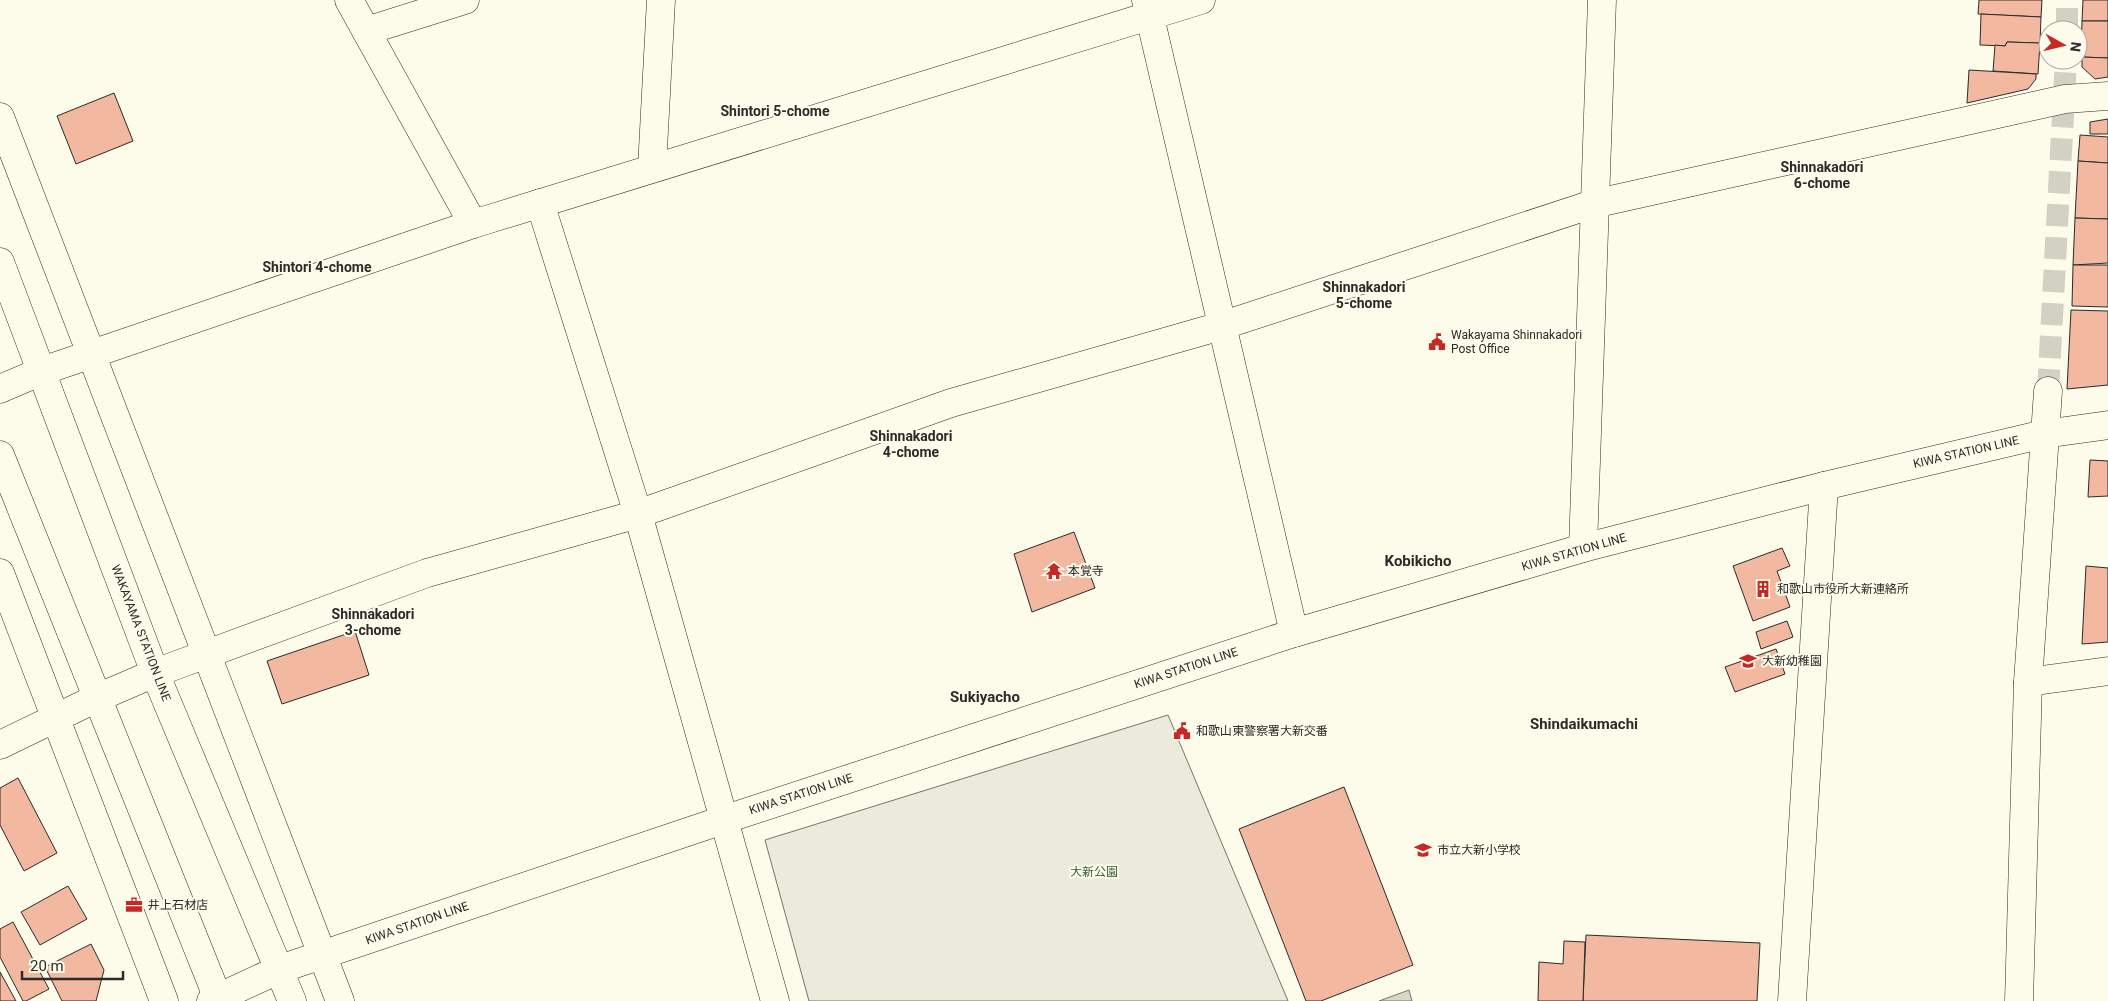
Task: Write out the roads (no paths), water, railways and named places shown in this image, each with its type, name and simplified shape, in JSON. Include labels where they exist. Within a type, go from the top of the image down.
[{"type":"street","points":[[349,0],[473,224]]},
{"type":"street","points":[[366,31],[465,0]]},
{"type":"street","points":[[652,168],[662,0]]},
{"type":"street","points":[[0,390],[42,371],[473,224],[1148,8],[1201,0]]},
{"type":"street","points":[[1582,548],[1593,204],[1602,0]]},
{"type":"street","points":[[1148,8],[1294,633]]},
{"type":"street","points":[[0,745],[96,698],[155,672],[427,573],[638,514],[951,402],[1221,326],[1593,204],[2065,100],[2108,96]]},
{"type":"street","points":[[0,117],[340,1001]]},
{"type":"street","points":[[540,203],[638,514],[775,1001]]},
{"type":"street","name":"WAKAYAMA STATION LINE","points":[[0,262],[155,672],[292,1001]]},
{"type":"street","points":[[2018,1001],[2028,682],[2048,391]]},
{"type":"street","name":"KIWA STATION LINE","points":[[216,1000],[280,969],[723,820],[1294,633],[1582,548],[1824,486],[2044,434],[2108,425]]},
{"type":"street","points":[[0,455],[216,1000]]},
{"type":"street","points":[[1792,1001],[1824,486]]},
{"type":"street","points":[[0,572],[164,1001]]},
{"type":"street","points":[[2028,682],[2108,671]]},
{"type":"tunnel","points":[[2067,0],[2067,20]]},
{"type":"tunnel","points":[[2048,391],[2065,70]]},
{"type":"place","name":"Wakayama Shinnakadori Post Office","points":[[1437,342]]},
{"type":"place","name":"本覚寺","points":[[1054,571]]},
{"type":"place","name":"和歌山市役所大新連絡所","points":[[1763,589]]},
{"type":"place","name":"大新幼稚園","points":[[1748,661]]},
{"type":"place","name":"和歌山東警察署大新交番","points":[[1182,731]]},
{"type":"place","name":"市立大新小学校","points":[[1423,850]]},
{"type":"place","name":"井上石材店","points":[[134,905]]},
{"type":"district","name":"Shintori 5-chome","points":[[775,111]]},
{"type":"district","name":"Shinnakadori 6-chome","points":[[1822,176]]},
{"type":"district","name":"Shintori 4-chome","points":[[317,267]]},
{"type":"district","name":"Shinnakadori 5-chome","points":[[1364,296]]},
{"type":"district","name":"Shinnakadori 4-chome","points":[[911,444]]},
{"type":"district","name":"Kobikicho","points":[[1418,561]]},
{"type":"district","name":"Shinnakadori 3-chome","points":[[373,622]]},
{"type":"district","name":"Sukiyacho","points":[[985,697]]},
{"type":"district","name":"Shindaikumachi","points":[[1584,724]]},
{"type":"park label","name":"大新公園","points":[[1094,872]]}]
